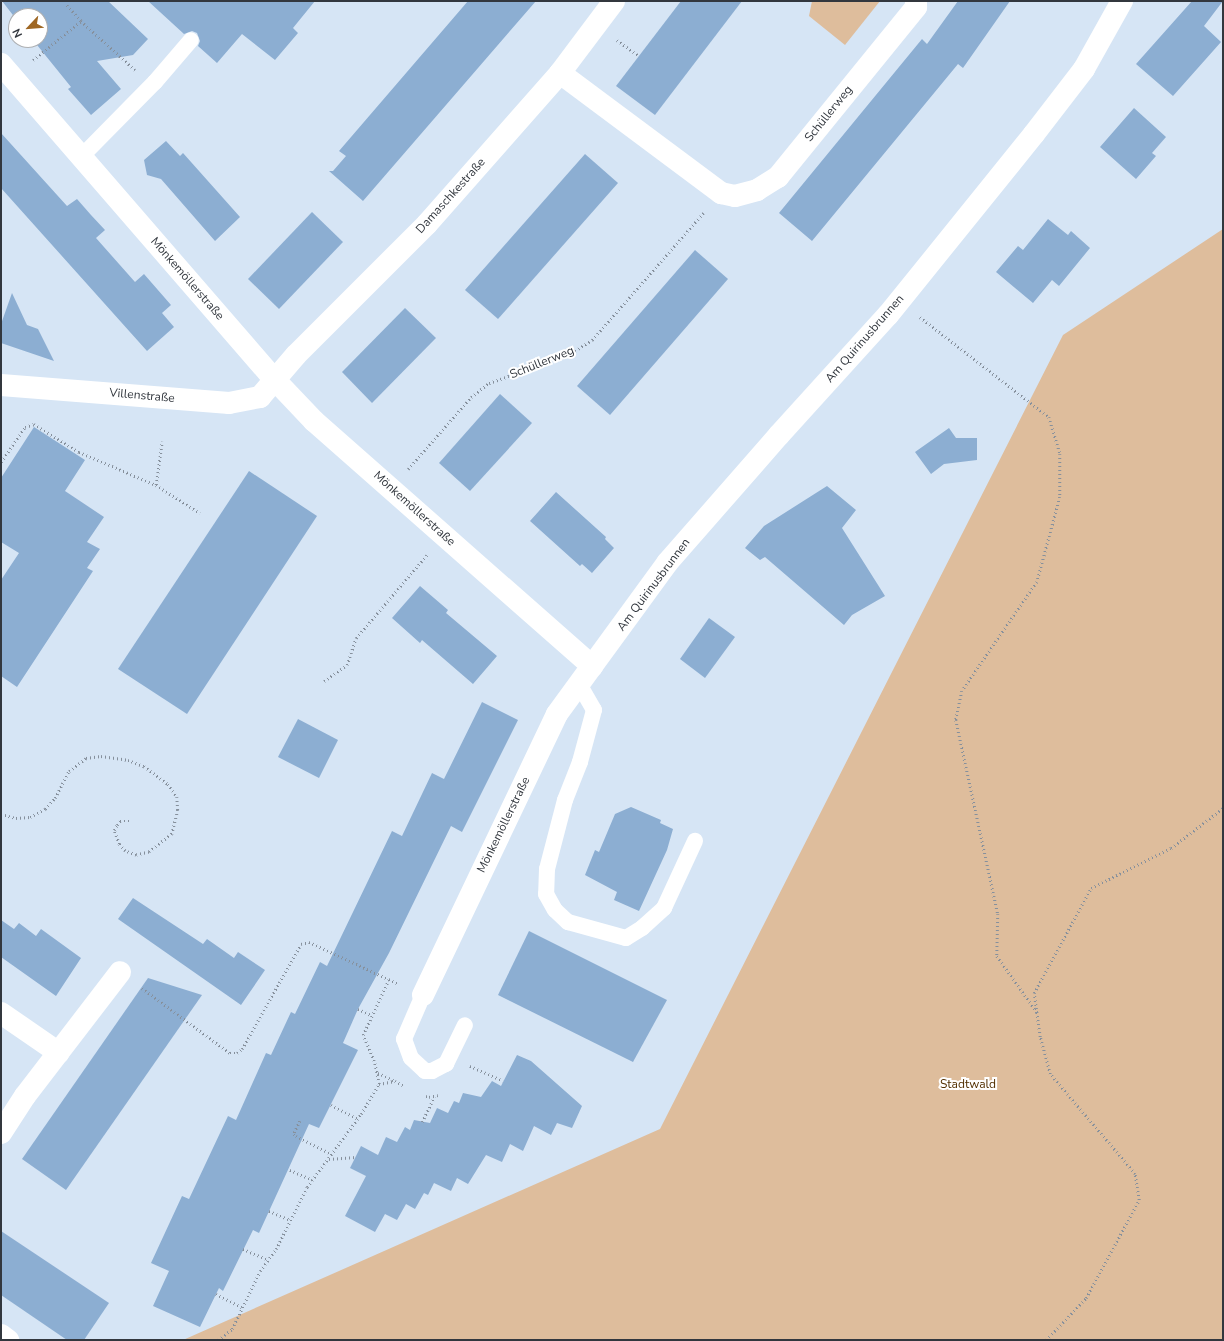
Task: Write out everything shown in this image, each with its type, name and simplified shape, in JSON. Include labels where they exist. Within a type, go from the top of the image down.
[{"type":"street","name":"Damaschkestraße","points":[[276,381],[296,355],[427,224],[560,73],[614,1]]},
{"type":"street","name":"Schüllerweg","points":[[721,193],[735,196],[757,190],[778,177],[916,7],[916,1]]},
{"type":"street","name":"Am Quirinusbrunnen","points":[[592,666],[667,563],[899,301],[1084,69],[1122,1]]},
{"type":"street","name":"Mönkemöllerstraße","points":[[6,70],[276,381],[314,421],[592,666],[557,714],[423,996]]},
{"type":"street","points":[[560,73],[721,193]]},
{"type":"street","name":"Villenstraße","points":[[1,385],[229,404],[260,397],[276,381]]},
{"type":"street","points":[[1,1133],[25,1096],[120,972]]},
{"type":"street","points":[[1,1013],[59,1053]]},
{"type":"street","points":[[1,1335],[8,1340]]},
{"type":"lane","points":[[82,156],[151,87],[191,40]]},
{"type":"lane","points":[[579,684],[594,710],[580,762],[565,800],[547,869],[546,894],[555,910],[568,922],[626,938],[642,928],[664,908],[695,841]]},
{"type":"lane","points":[[423,996],[404,1039],[411,1058],[425,1071],[438,1069],[446,1064],[465,1025]]},
{"type":"path","points":[[65,4],[151,87]]},
{"type":"path","points":[[6,70],[81,21]]},
{"type":"path","name":"Schüllerweg","points":[[391,489],[471,397],[489,383],[568,354],[592,340],[721,193]]},
{"type":"path","points":[[899,301],[1049,417],[1060,454],[1060,497],[1037,582],[962,691],[956,720],[998,914],[997,956],[1037,1012]]},
{"type":"path","points":[[1,462],[26,427],[34,424],[78,452],[156,485],[200,513]]},
{"type":"path","points":[[156,485],[162,441]]},
{"type":"path","points":[[324,681],[347,665],[356,638],[418,564],[445,537]]},
{"type":"path","points":[[1,814],[16,818],[30,817],[45,809],[55,798],[69,771],[86,758],[101,756],[128,760],[144,766],[168,784],[176,797],[178,810],[172,834],[149,852],[136,855],[125,851],[119,844],[114,830],[120,821],[130,821]]},
{"type":"path","points":[[1046,1340],[1086,1298],[1139,1200],[1135,1174],[1050,1074],[1040,1037],[1034,993],[1092,888],[1171,848],[1223,808]]},
{"type":"path","points":[[120,972],[230,1053],[237,1053],[242,1049],[301,944],[309,942],[423,996]]},
{"type":"path","points":[[218,1340],[232,1329],[267,1259],[276,1249],[312,1180],[358,1119],[379,1084],[377,1072],[363,1036],[371,1015],[389,979]]},
{"type":"path","points":[[358,1009],[371,1015]]},
{"type":"path","points":[[462,1063],[503,1082]]},
{"type":"path","points":[[377,1072],[395,1081]]},
{"type":"path","points":[[422,1122],[435,1097]]},
{"type":"path","points":[[331,1105],[358,1119]]},
{"type":"path","points":[[300,1121],[294,1134],[331,1154]]},
{"type":"path","points":[[329,1159],[356,1157]]},
{"type":"path","points":[[290,1170],[312,1180]]},
{"type":"path","points":[[269,1211],[290,1220]]},
{"type":"path","points":[[243,1249],[267,1259]]},
{"type":"path","points":[[216,1294],[242,1307]]},
{"type":"green space","points":[[812,1],[880,1],[845,45],[809,16]]},
{"type":"green space","name":"Stadtwald","points":[[1223,229],[1223,1340],[183,1340],[660,1129],[1063,335]]},
{"type":"building","points":[[2,1],[108,1],[148,39],[133,55],[97,61],[121,89],[91,115],[68,89],[71,87],[39,48],[48,48],[48,8],[8,9]]},
{"type":"building","points":[[148,1],[315,1],[293,28],[298,33],[275,60],[242,34],[217,63],[198,46],[200,41],[197,33],[192,31],[184,34]]},
{"type":"building","points":[[468,1],[536,1],[363,201],[329,171],[333,171],[346,156],[339,151]]},
{"type":"building","points":[[681,1],[742,1],[655,115],[616,86]]},
{"type":"building","points":[[958,1],[1010,1],[963,68],[958,64],[812,241],[779,213],[922,39],[927,44]]},
{"type":"building","points":[[1192,1],[1223,1],[1204,26],[1221,42],[1173,96],[1136,64]]},
{"type":"building","points":[[1134,108],[1166,137],[1152,153],[1156,156],[1136,179],[1100,147]]},
{"type":"building","points":[[1,133],[67,206],[77,199],[105,230],[96,238],[135,282],[144,274],[171,305],[162,313],[174,327],[147,351],[1,188]]},
{"type":"building","points":[[166,141],[180,156],[183,153],[240,217],[215,241],[161,179],[147,175],[144,160]]},
{"type":"building","points":[[585,154],[618,183],[498,319],[465,290]]},
{"type":"building","points":[[312,212],[343,242],[279,309],[248,279]]},
{"type":"building","points":[[1048,219],[1068,235],[1071,231],[1090,248],[1059,286],[1052,280],[1033,303],[996,272],[1018,246],[1023,250]]},
{"type":"building","points":[[695,250],[728,279],[610,415],[577,386]]},
{"type":"building","points":[[12,293],[27,325],[38,329],[54,361],[1,343],[1,324]]},
{"type":"building","points":[[405,308],[436,338],[372,403],[342,372]]},
{"type":"building","points":[[500,394],[532,423],[470,491],[439,463]]},
{"type":"building","points":[[34,427],[85,460],[65,491],[104,517],[87,542],[100,549],[87,568],[93,571],[17,687],[1,676],[1,580],[19,553],[1,542],[1,478]]},
{"type":"building","points":[[949,428],[956,438],[977,438],[977,460],[944,464],[931,474],[915,452]]},
{"type":"building","points":[[249,471],[317,516],[187,714],[118,669]]},
{"type":"building","points":[[827,486],[856,510],[842,528],[885,596],[852,615],[844,625],[765,557],[760,560],[745,548],[764,526]]},
{"type":"building","points":[[556,492],[606,537],[605,539],[614,548],[592,573],[582,564],[580,566],[530,521]]},
{"type":"building","points":[[420,586],[448,610],[446,613],[497,656],[473,684],[422,640],[420,643],[392,618]]},
{"type":"building","points":[[709,618],[735,637],[705,678],[680,659]]},
{"type":"building","points":[[482,702],[518,720],[462,832],[451,826],[389,953],[358,1009],[343,1043],[358,1050],[319,1128],[309,1124],[259,1233],[253,1230],[223,1291],[219,1288],[200,1327],[153,1306],[169,1271],[151,1263],[182,1196],[189,1199],[228,1116],[236,1120],[266,1053],[271,1055],[291,1012],[295,1014],[320,962],[327,966],[392,831],[402,836],[432,773],[444,779]]},
{"type":"building","points":[[298,719],[338,740],[319,778],[278,757]]},
{"type":"building","points":[[631,807],[661,820],[660,823],[673,829],[667,850],[639,911],[614,900],[617,892],[585,875],[595,850],[599,852],[615,814]]},
{"type":"building","points":[[133,898],[203,944],[207,939],[234,958],[238,952],[265,970],[241,1005],[118,919]]},
{"type":"building","points":[[1,920],[14,929],[19,923],[36,936],[41,929],[81,958],[56,996],[1,957]]},
{"type":"building","points":[[529,931],[667,1000],[633,1062],[498,995]]},
{"type":"building","points":[[148,978],[202,995],[66,1190],[22,1159]]},
{"type":"building","points":[[517,1055],[531,1061],[582,1106],[572,1128],[557,1123],[551,1135],[534,1126],[523,1151],[510,1144],[502,1162],[486,1155],[468,1184],[457,1178],[451,1191],[434,1183],[428,1195],[424,1193],[415,1209],[406,1204],[397,1220],[385,1214],[375,1232],[345,1216],[366,1176],[350,1168],[361,1146],[378,1155],[386,1137],[397,1142],[405,1127],[410,1130],[414,1120],[430,1123],[437,1108],[448,1113],[454,1101],[459,1103],[463,1093],[481,1097],[492,1081],[501,1086]]},
{"type":"building","points":[[1,1231],[109,1303],[84,1340],[67,1340],[1,1295]]}]
